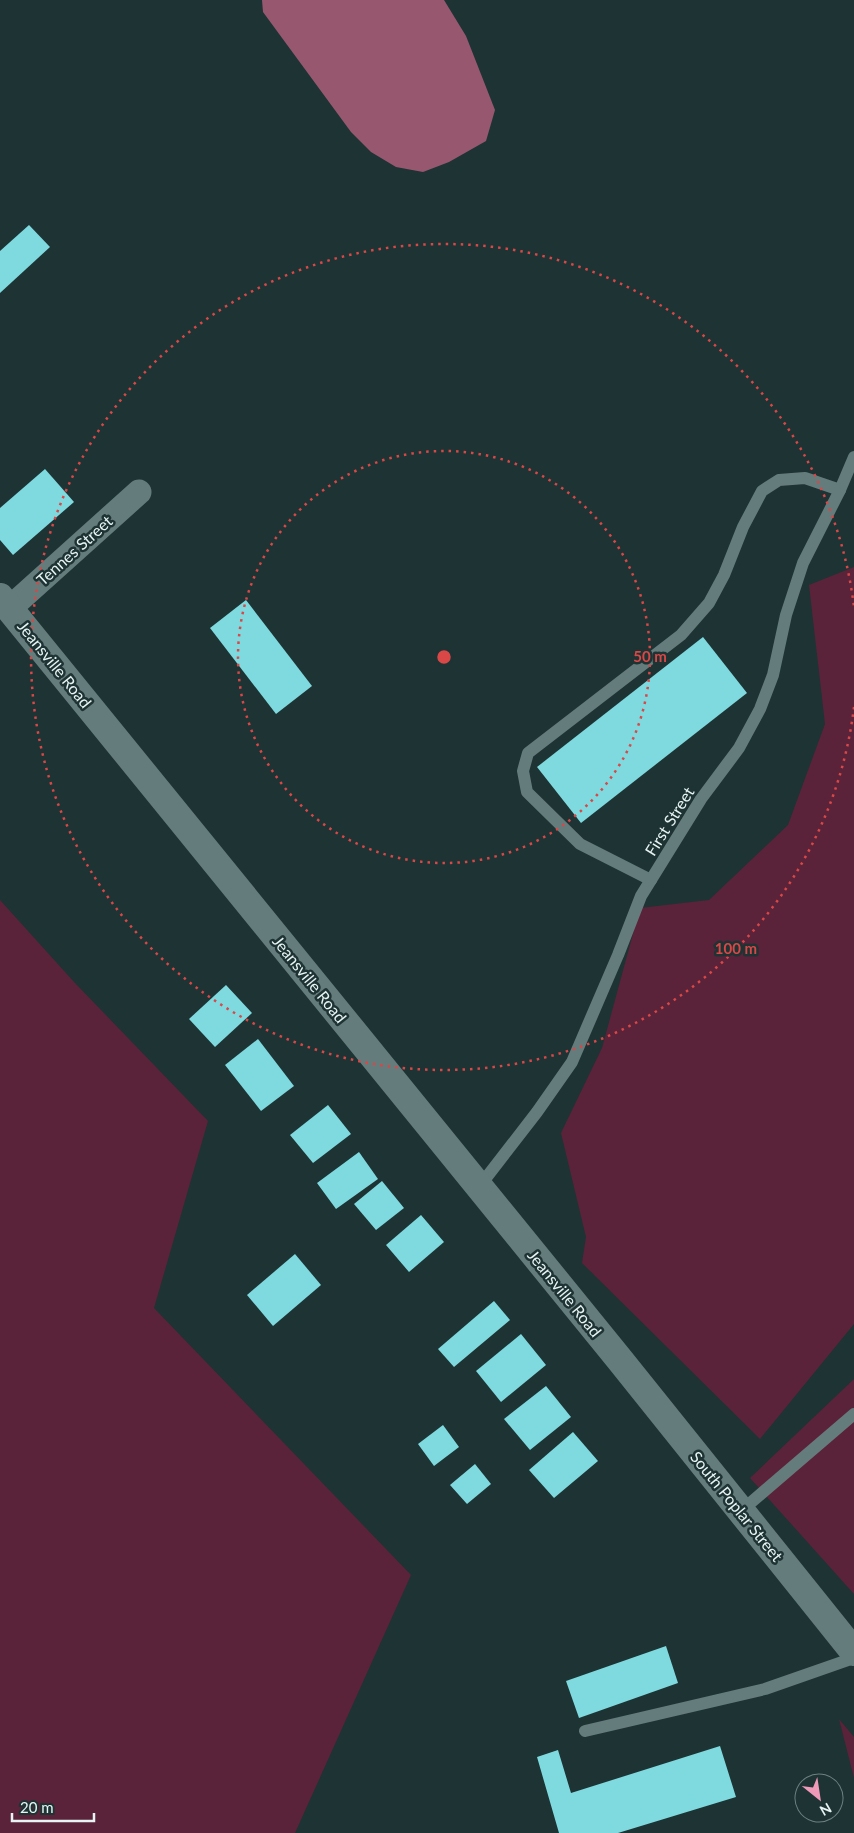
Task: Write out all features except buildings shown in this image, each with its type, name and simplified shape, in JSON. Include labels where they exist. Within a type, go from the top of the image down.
[{"type":"street","name":"Tennes Street","points":[[5,603],[139,492]]},
{"type":"street","name":"Jeansville Road","points":[[5,603],[620,1360]]},
{"type":"street","name":"South Poplar Street","points":[[620,1360],[854,1652]]},
{"type":"lane","name":"First Street","points":[[479,1187],[537,1112],[572,1062],[641,896],[701,799],[739,748],[760,708],[773,675],[786,615],[803,563],[840,490],[854,457]]},
{"type":"lane","points":[[650,880],[580,844],[527,792],[523,771],[528,753],[681,636],[710,603],[724,575],[743,527],[762,490],[779,480],[805,478],[840,490]]},
{"type":"lane","points":[[741,1511],[854,1414]]},
{"type":"lane","points":[[585,1731],[765,1689],[854,1658]]},
{"type":"shaded area","points":[[262,0],[444,0],[466,36],[495,110],[486,141],[449,162],[423,172],[396,167],[371,152],[351,132],[263,12]]},
{"type":"shaded area","points":[[854,567],[854,1324],[760,1439],[582,1263],[586,1237],[561,1133],[602,1048],[640,908],[709,900],[788,825],[825,724],[809,585]]},
{"type":"shaded area","points":[[0,900],[74,982],[208,1121],[154,1308],[411,1575],[295,1833],[0,1833]]},
{"type":"shaded area","points":[[854,1379],[854,1594],[750,1478]]},
{"type":"shaded area","points":[[839,1719],[854,1737],[854,1778]]}]
